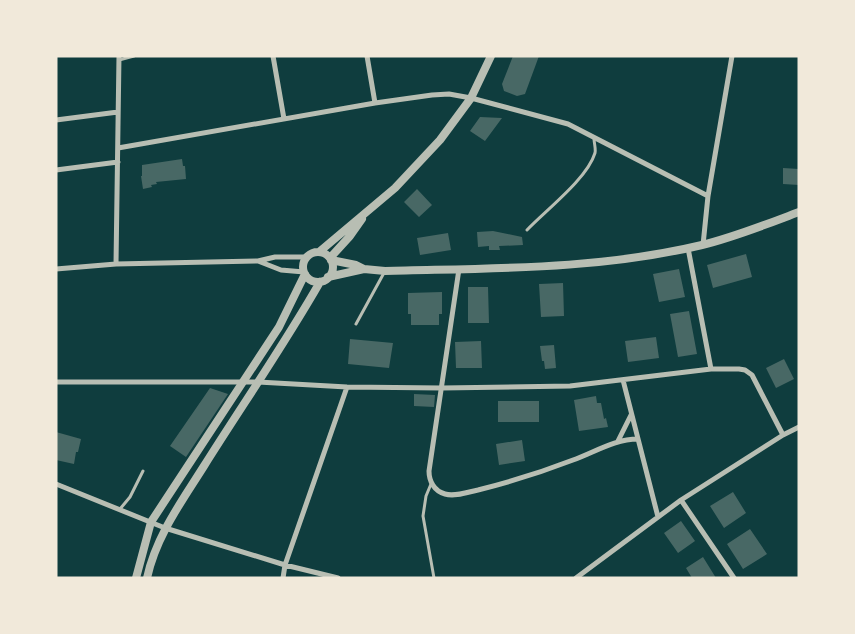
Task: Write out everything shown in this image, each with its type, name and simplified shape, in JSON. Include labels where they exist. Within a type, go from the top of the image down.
[{"type":"street","points":[[273,56],[284,119]]},
{"type":"street","points":[[367,56],[375,103]]},
{"type":"street","points":[[319,252],[395,188],[440,140],[471,98],[491,56]]},
{"type":"street","points":[[703,245],[708,196],[732,56]]},
{"type":"street","points":[[116,264],[119,58]]},
{"type":"street","points":[[118,148],[375,103],[432,94],[449,94],[568,124],[708,196]]},
{"type":"street","points":[[56,120],[118,112]]},
{"type":"street","points":[[56,170],[118,162]]},
{"type":"street","points":[[147,578],[165,528],[292,330],[320,282],[328,278],[364,269],[385,271],[536,267],[596,262],[703,245],[738,235],[799,212]]},
{"type":"street","points":[[330,259],[365,215]]},
{"type":"street","points":[[688,248],[711,369]]},
{"type":"street","points":[[136,578],[150,522],[279,327],[305,273],[304,261],[313,253],[319,252],[325,254],[330,259],[356,265],[364,269]]},
{"type":"street","points":[[56,269],[116,264],[258,261],[275,257],[307,257]]},
{"type":"street","points":[[328,278],[332,269],[330,259]]},
{"type":"street","points":[[258,261],[281,270],[305,273],[311,280],[320,282]]},
{"type":"street","points":[[459,269],[429,471],[431,484],[437,490],[453,495],[471,492],[554,468],[618,441],[638,439]]},
{"type":"street","points":[[56,382],[258,382],[442,388],[570,386],[666,373],[739,368],[752,375],[784,435]]},
{"type":"street","points":[[623,380],[658,517]]},
{"type":"street","points":[[283,578],[285,565],[347,386]]},
{"type":"street","points":[[618,441],[631,414]]},
{"type":"street","points":[[578,577],[681,500],[799,427]]},
{"type":"street","points":[[56,484],[165,528],[285,565],[338,578]]},
{"type":"street","points":[[681,500],[734,578]]},
{"type":"lane","points":[[119,58],[134,56]]},
{"type":"lane","points":[[528,230],[564,195],[588,166],[596,151],[594,137]]},
{"type":"lane","points":[[356,324],[385,271]]},
{"type":"lane","points":[[120,509],[130,498],[143,472]]},
{"type":"lane","points":[[431,484],[426,496],[423,516],[434,578]]},
{"type":"building","points":[[513,56],[539,56],[525,94],[517,96],[504,91],[502,84]]},
{"type":"building","points":[[480,117],[502,118],[485,141],[470,131]]},
{"type":"building","points":[[182,159],[183,166],[185,166],[186,179],[156,182],[157,184],[151,185],[152,187],[143,189],[142,165]]},
{"type":"building","points":[[783,168],[799,169],[799,185],[783,184]]},
{"type":"building","points":[[417,189],[432,205],[419,217],[404,202]]},
{"type":"building","points":[[493,231],[522,237],[523,245],[499,246],[500,250],[489,250],[489,246],[478,247],[477,232]]},
{"type":"building","points":[[448,233],[451,250],[420,255],[417,238]]},
{"type":"building","points":[[746,254],[752,277],[713,288],[707,265]]},
{"type":"building","points":[[679,269],[685,297],[659,302],[653,274]]},
{"type":"building","points":[[563,283],[564,316],[541,317],[539,284]]},
{"type":"building","points":[[468,287],[488,287],[489,323],[468,323]]},
{"type":"building","points":[[442,292],[442,314],[439,314],[439,325],[411,325],[411,314],[408,314],[408,293]]},
{"type":"building","points":[[689,311],[697,354],[678,357],[670,314]]},
{"type":"building","points":[[656,337],[659,358],[628,362],[625,341]]},
{"type":"building","points":[[350,339],[393,343],[389,368],[348,364]]},
{"type":"building","points":[[481,341],[482,368],[456,368],[455,342]]},
{"type":"building","points":[[554,345],[556,368],[545,369],[540,346]]},
{"type":"building","points":[[784,359],[794,379],[776,388],[766,368]]},
{"type":"building","points":[[210,388],[228,394],[186,457],[170,446]]},
{"type":"building","points":[[414,394],[435,395],[434,407],[414,406]]},
{"type":"building","points":[[596,396],[597,403],[601,403],[604,419],[606,418],[608,427],[579,431],[574,400]]},
{"type":"building","points":[[498,401],[539,401],[539,422],[498,422]]},
{"type":"building","points":[[56,432],[81,439],[74,464],[56,460]]},
{"type":"building","points":[[522,440],[525,461],[499,465],[496,444]]},
{"type":"building","points":[[733,492],[746,513],[724,528],[710,506]]},
{"type":"building","points":[[681,521],[695,541],[678,553],[664,533]]},
{"type":"building","points":[[750,529],[767,554],[743,569],[727,544]]},
{"type":"building","points":[[703,557],[716,578],[692,578],[686,568]]}]
